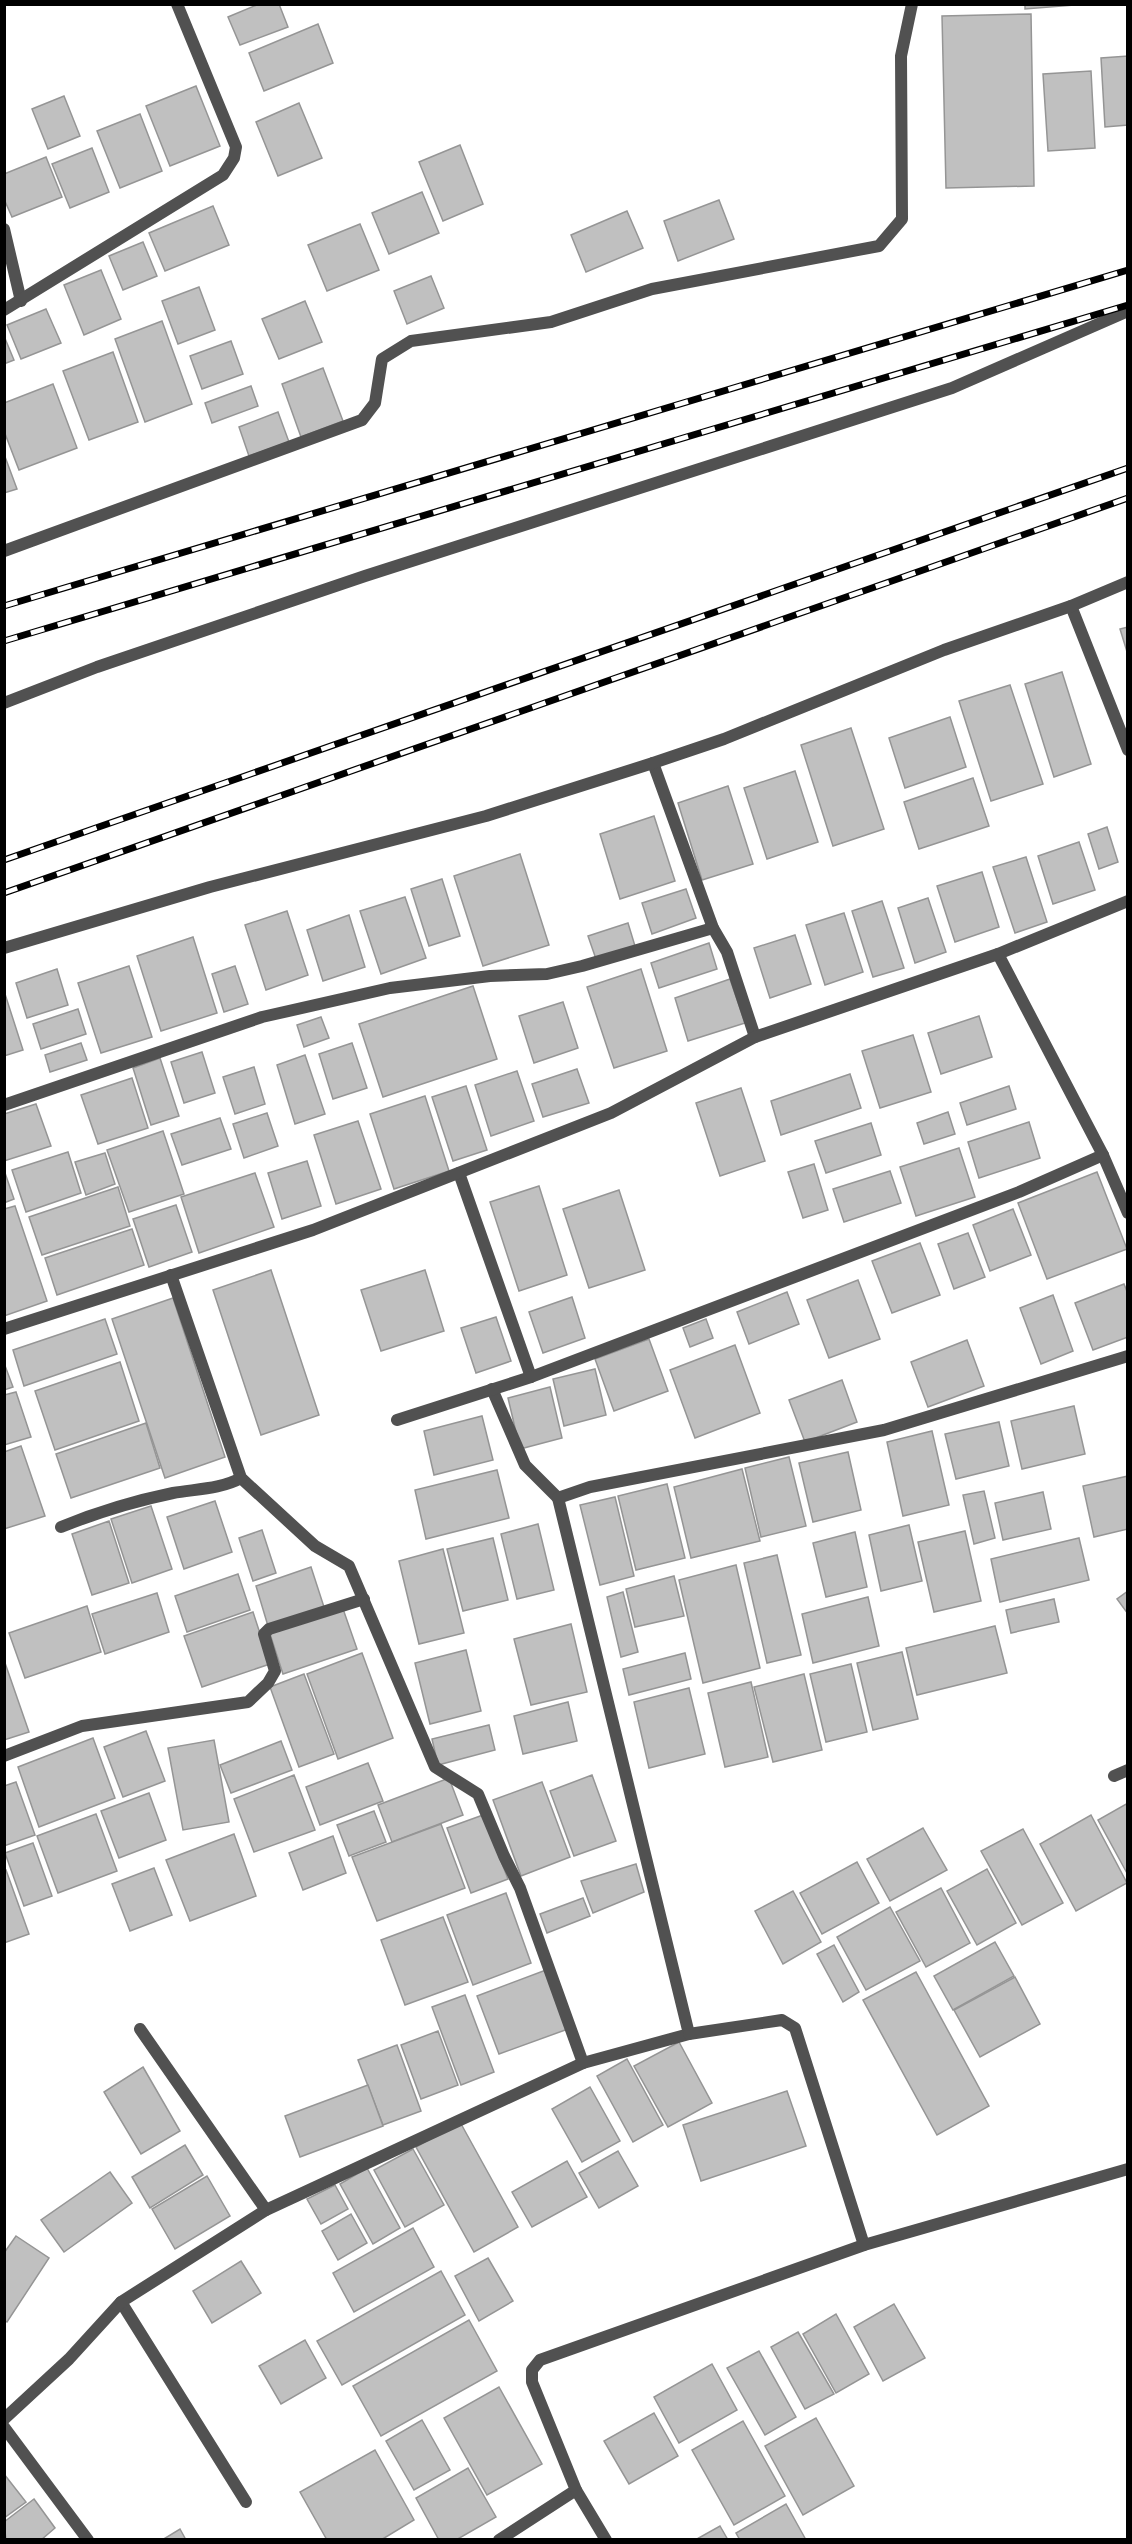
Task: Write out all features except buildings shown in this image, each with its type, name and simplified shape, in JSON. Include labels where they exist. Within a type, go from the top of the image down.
[{"type":"street","points":[[4,310],[223,175],[229,167],[236,147],[177,4]]},
{"type":"street","points":[[4,551],[362,420],[375,403],[382,359],[411,341],[551,322],[652,290],[879,246],[902,219],[901,56],[912,4]]},
{"type":"street","points":[[4,229],[21,301]]},
{"type":"street","points":[[4,703],[97,667],[365,576],[952,388],[1128,311]]},
{"type":"street","points":[[4,948],[210,887],[486,816],[653,763],[724,739],[944,650],[1071,606],[1128,582]]},
{"type":"street","points":[[1071,606],[1128,750]]},
{"type":"street","points":[[653,763],[713,928],[727,951],[755,1037]]},
{"type":"street","points":[[4,1329],[313,1230],[611,1113],[755,1037],[998,954],[1128,902]]},
{"type":"street","points":[[4,1105],[262,1017],[390,988],[490,976],[547,974],[713,928]]},
{"type":"street","points":[[998,954],[1103,1155],[1123,1187],[1128,1213]]},
{"type":"street","points":[[397,1420],[531,1377],[1019,1192],[1103,1155]]},
{"type":"street","points":[[459,1173],[531,1377]]},
{"type":"street","points":[[171,1275],[241,1478],[315,1546],[349,1566],[435,1767],[478,1794],[520,1888],[583,2063]]},
{"type":"street","points":[[558,1498],[590,1487],[884,1430],[1128,1356]]},
{"type":"street","points":[[492,1389],[525,1465],[558,1498],[689,2034]]},
{"type":"street","points":[[61,1527],[101,1511],[174,1493],[230,1484],[241,1478]]},
{"type":"street","points":[[4,1756],[82,1726],[248,1702],[268,1683],[275,1671],[264,1634],[268,1629],[364,1599]]},
{"type":"street","points":[[1114,1776],[1128,1770]]},
{"type":"street","points":[[4,2419],[69,2359],[121,2302],[266,2210],[583,2063],[689,2034],[782,2020],[795,2028],[864,2245]]},
{"type":"street","points":[[140,2029],[266,2210]]},
{"type":"street","points":[[606,2540],[576,2490],[532,2382],[532,2370],[540,2360],[864,2245],[1128,2169]]},
{"type":"street","points":[[121,2302],[246,2502]]},
{"type":"street","points":[[4,2427],[88,2540]]},
{"type":"street","points":[[499,2540],[576,2490]]},
{"type":"railway","points":[[4,606],[1128,270]]},
{"type":"railway","points":[[4,641],[1128,305]]},
{"type":"railway","points":[[4,860],[1128,468]]},
{"type":"railway","points":[[4,893],[1128,498]]}]
